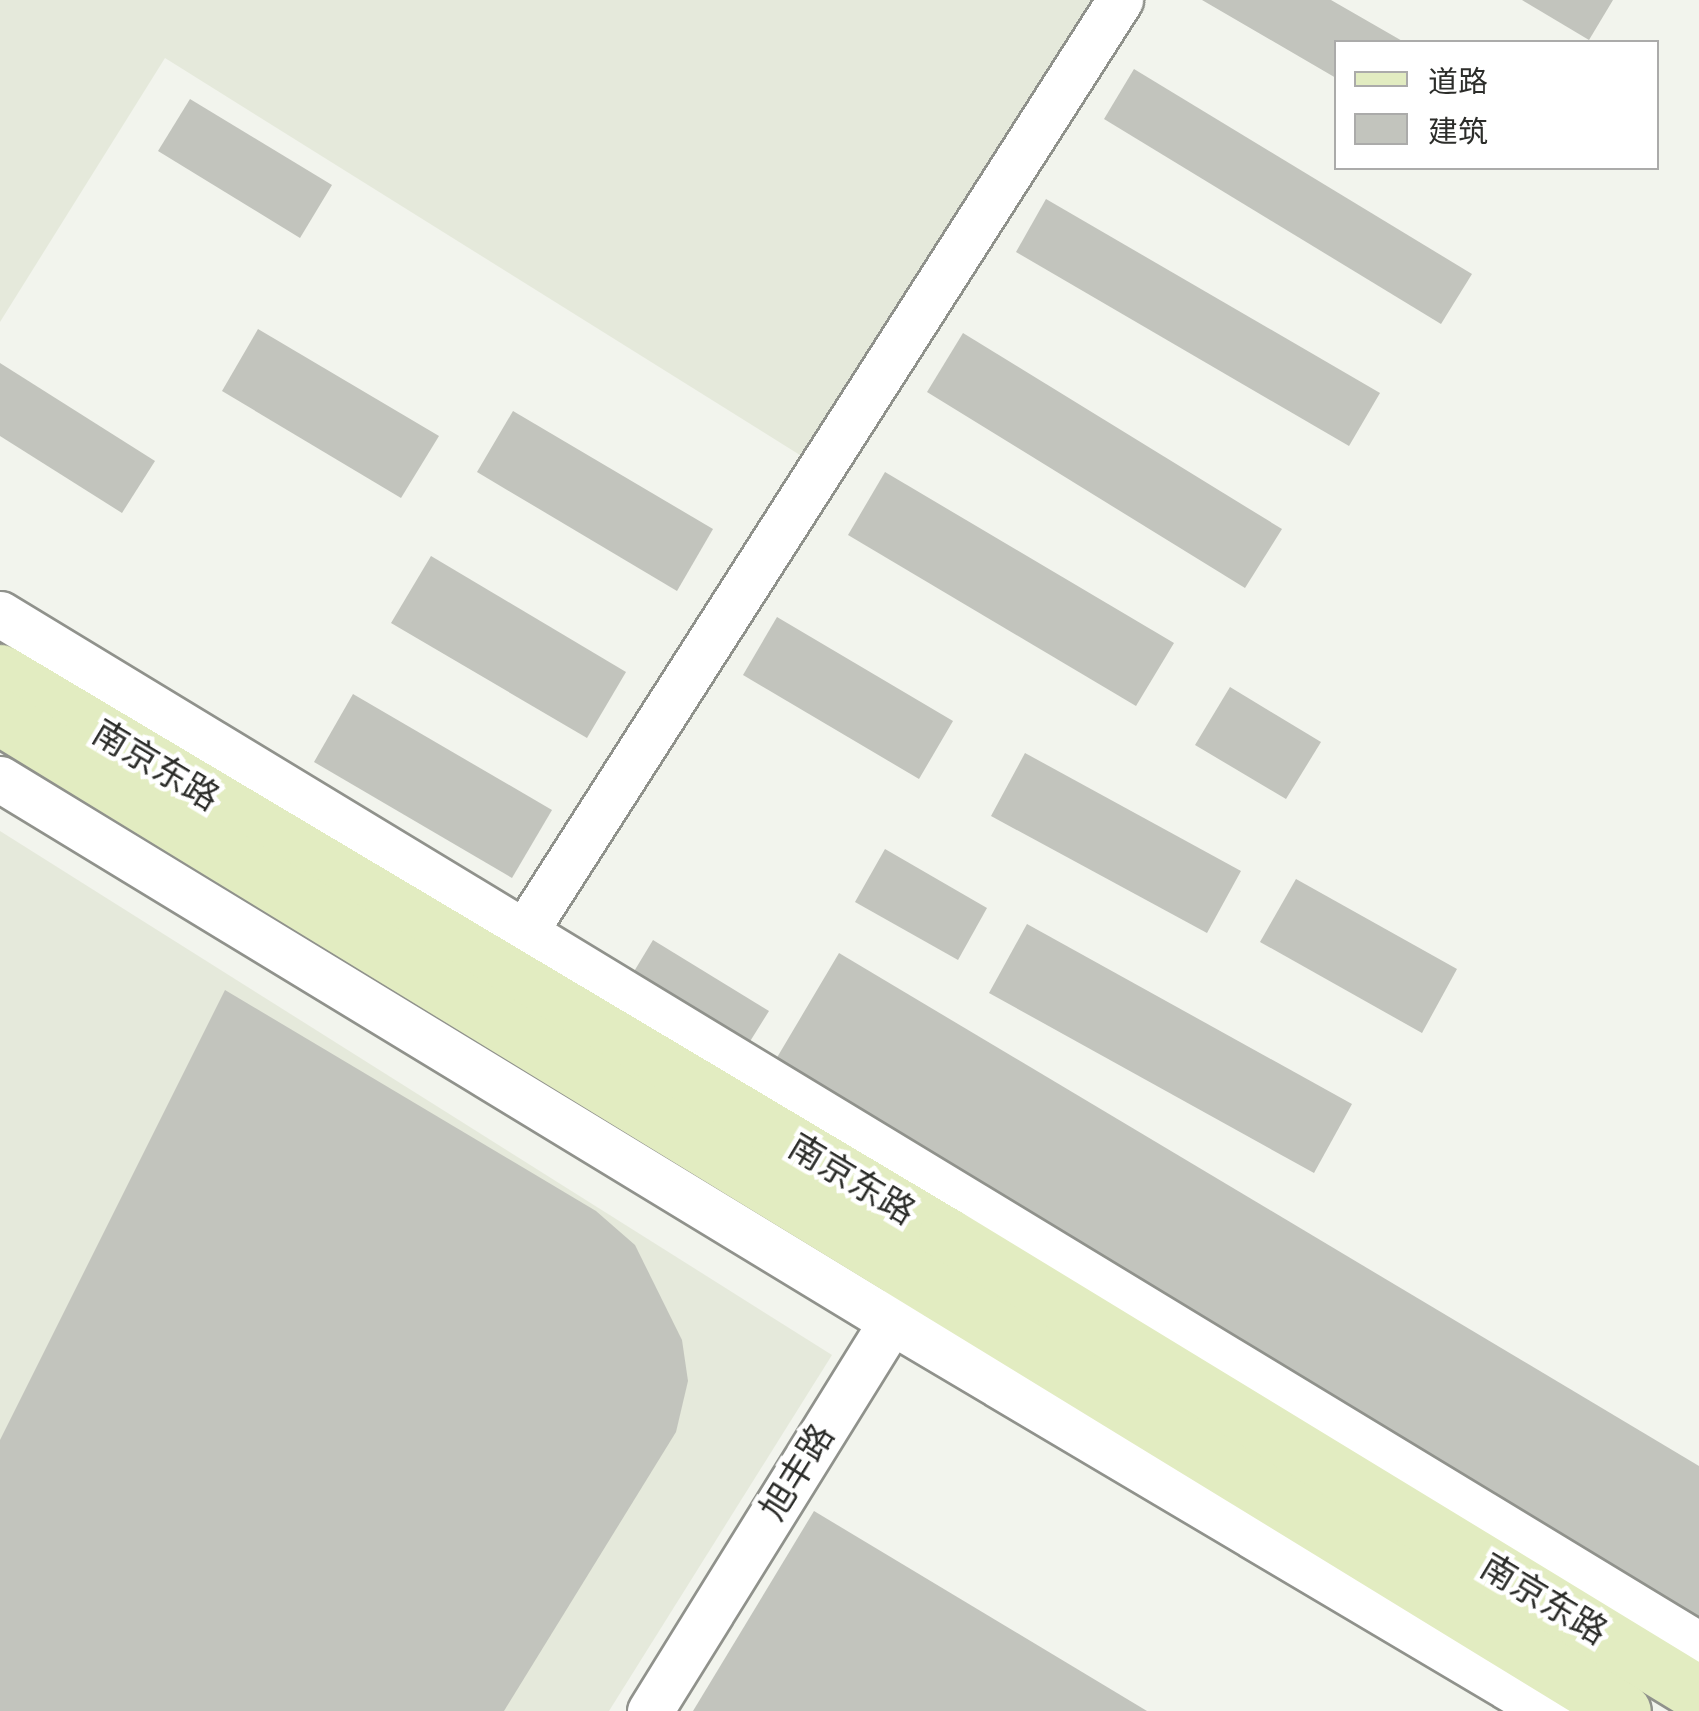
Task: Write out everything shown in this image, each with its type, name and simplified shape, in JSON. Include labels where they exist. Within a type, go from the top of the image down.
[{"type":"main road","name":"南京东路","points":[[0,672],[512,951],[918,1278],[1699,1694]]},
{"type":"main road","name":"南京东路","points":[[0,717],[1624,1711]]},
{"type":"street","points":[[512,951],[1120,0]]},
{"type":"street","points":[[0,614],[512,951],[1699,1646]]},
{"type":"street","points":[[0,779],[918,1278],[1548,1711]]},
{"type":"street","name":"旭丰路","points":[[650,1711],[918,1278]]},
{"type":"shaded area","points":[[0,0],[1100,0],[811,462],[165,58],[0,322]]},
{"type":"shaded area","points":[[0,831],[832,1355],[609,1711],[0,1711]]},
{"type":"building","points":[[1202,0],[1331,0],[1401,40],[1334,40],[1334,77]]},
{"type":"building","points":[[1522,0],[1613,0],[1589,40]]},
{"type":"building","points":[[1134,69],[1472,274],[1441,324],[1104,119]]},
{"type":"building","points":[[190,99],[332,185],[300,238],[158,151]]},
{"type":"building","points":[[1046,199],[1380,393],[1349,446],[1016,252]]},
{"type":"building","points":[[258,329],[439,436],[401,498],[222,391]]},
{"type":"building","points":[[963,333],[1282,529],[1245,588],[927,392]]},
{"type":"building","points":[[0,363],[155,461],[122,513],[0,436]]},
{"type":"building","points":[[513,411],[713,529],[677,591],[477,472]]},
{"type":"building","points":[[885,472],[1174,643],[1136,706],[848,535]]},
{"type":"building","points":[[431,556],[626,672],[587,738],[391,623]]},
{"type":"building","points":[[777,617],[953,721],[919,779],[743,675]]},
{"type":"building","points":[[1230,687],[1321,742],[1286,799],[1195,745]]},
{"type":"building","points":[[353,694],[552,810],[512,878],[314,762]]},
{"type":"building","points":[[1025,753],[1241,871],[1207,933],[991,816]]},
{"type":"building","points":[[885,849],[987,908],[958,960],[855,902]]},
{"type":"building","points":[[1296,879],[1457,969],[1422,1033],[1260,942]]},
{"type":"building","points":[[1027,924],[1352,1104],[1314,1173],[989,993]]},
{"type":"building","points":[[653,940],[769,1011],[739,1059],[624,988]]},
{"type":"building","points":[[839,953],[1699,1466],[1699,1618],[1695,1624],[769,1071]]},
{"type":"building","points":[[225,990],[596,1211],[635,1245],[682,1340],[688,1381],[676,1432],[504,1711],[0,1711],[0,1440]]},
{"type":"building","points":[[814,1511],[1147,1711],[693,1711]]}]
